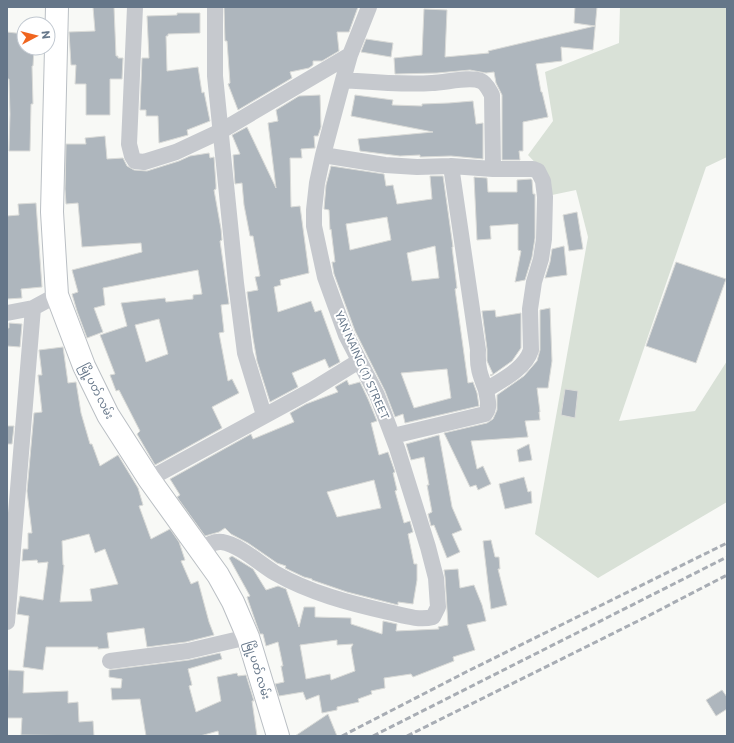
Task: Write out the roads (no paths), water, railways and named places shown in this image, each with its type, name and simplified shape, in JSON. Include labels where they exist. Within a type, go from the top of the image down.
[{"type":"street","name":"မြို့ပတ် လမ်း","points":[[57,7],[52,212],[57,295],[84,366],[108,415],[149,479],[218,575],[232,602],[248,637],[278,736]]},
{"type":"street","points":[[135,7],[129,144],[132,156],[136,161],[144,162],[176,152],[221,131],[350,55]]},
{"type":"street","points":[[216,7],[215,76],[236,283],[245,353],[264,415]]},
{"type":"street","name":"YAN NAING (1) STREET","points":[[200,549],[212,542],[222,542],[234,546],[275,573],[300,586],[349,603],[410,617],[426,619],[433,617],[438,607],[436,578],[428,547],[393,436],[377,395],[346,334],[325,277],[314,226],[314,210],[323,156],[350,55],[369,7]]},
{"type":"street","points":[[343,80],[398,83],[431,83],[473,80],[482,81],[492,95],[493,169]]},
{"type":"street","points":[[323,156],[417,167],[451,166],[493,169],[532,169],[538,171],[543,181],[545,197],[544,239],[531,302],[530,355],[526,361],[515,370],[486,390]]},
{"type":"street","points":[[393,436],[485,414],[489,405],[486,390],[479,372],[478,350],[451,166]]},
{"type":"street","points":[[7,313],[33,308],[57,295]]},
{"type":"street","points":[[7,622],[33,308]]},
{"type":"street","points":[[149,479],[312,390],[359,361]]},
{"type":"street","points":[[110,661],[188,651],[248,637]]},
{"type":"railway","points":[[342,736],[466,672],[727,543]]},
{"type":"railway","points":[[373,736],[727,557]]},
{"type":"railway","points":[[407,736],[727,575]]}]
